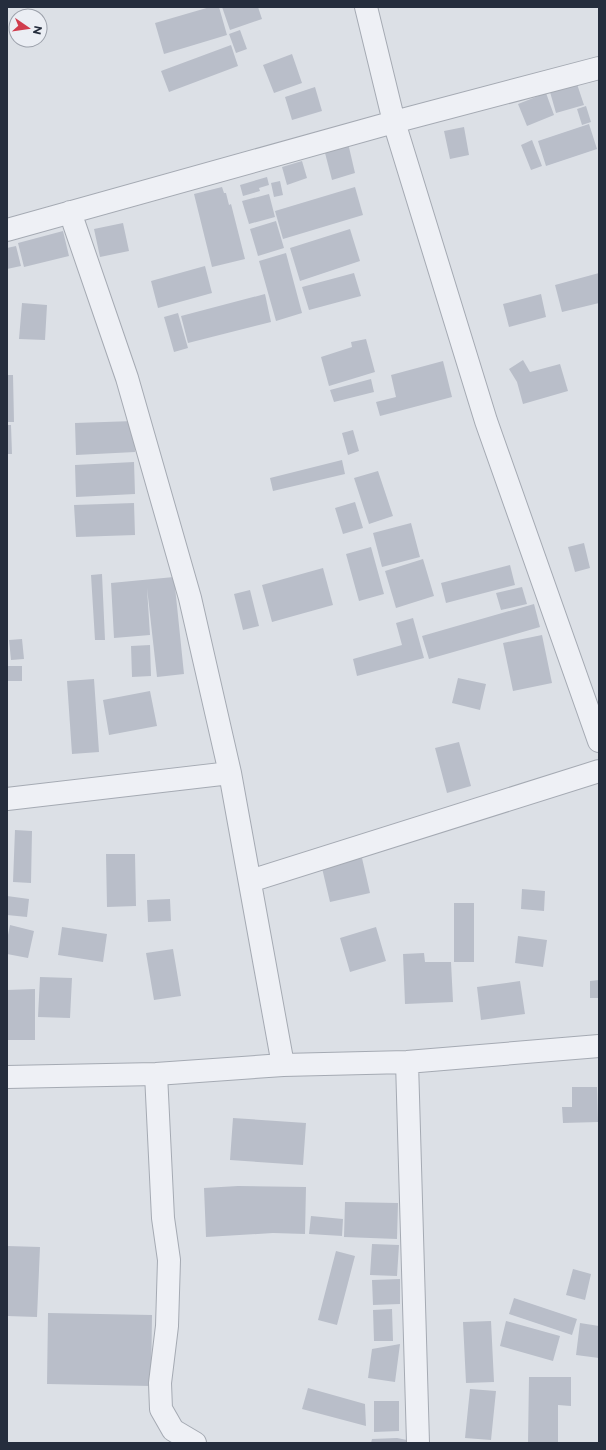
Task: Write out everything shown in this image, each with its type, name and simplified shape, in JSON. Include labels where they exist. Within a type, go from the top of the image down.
[{"type":"street","points":[[366,7],[394,122],[486,421],[599,741]]},
{"type":"street","points":[[7,230],[394,122],[599,68]]},
{"type":"street","points":[[70,212],[127,378],[190,598],[230,773],[283,1065]]},
{"type":"street","points":[[250,881],[599,771]]},
{"type":"street","points":[[7,799],[230,773]]},
{"type":"street","points":[[7,1077],[156,1074],[283,1065],[406,1062],[599,1046]]},
{"type":"street","points":[[406,1062],[418,1443]]},
{"type":"street","points":[[156,1074],[163,1218],[169,1260],[168,1326],[160,1383],[161,1409],[173,1430],[195,1443]]},
{"type":"building","points":[[210,7],[219,7],[227,35],[164,54],[155,23]]},
{"type":"building","points":[[222,7],[258,7],[262,19],[230,30]]},
{"type":"building","points":[[240,30],[247,49],[236,53],[229,34]]},
{"type":"building","points":[[231,45],[238,66],[169,92],[161,71]]},
{"type":"building","points":[[292,54],[302,83],[274,93],[263,65]]},
{"type":"building","points":[[577,84],[584,105],[556,113],[550,92]]},
{"type":"building","points":[[315,87],[322,111],[292,120],[285,97]]},
{"type":"building","points":[[546,93],[554,115],[527,126],[518,104]]},
{"type":"building","points":[[586,106],[591,122],[582,125],[577,109]]},
{"type":"building","points":[[589,124],[597,149],[546,166],[538,141]]},
{"type":"building","points":[[464,127],[469,155],[450,159],[444,131]]},
{"type":"building","points":[[532,140],[542,166],[531,170],[521,145]]},
{"type":"building","points":[[348,143],[355,173],[332,180],[324,149]]},
{"type":"building","points":[[302,161],[307,178],[287,185],[282,167]]},
{"type":"building","points":[[267,177],[269,185],[259,188],[260,191],[243,196],[240,185]]},
{"type":"building","points":[[280,181],[283,195],[274,197],[271,183]]},
{"type":"building","points":[[222,187],[224,193],[226,193],[229,205],[231,204],[245,259],[212,267],[194,194]]},
{"type":"building","points":[[355,187],[363,215],[283,239],[275,211]]},
{"type":"building","points":[[269,194],[275,217],[249,224],[242,201]]},
{"type":"building","points":[[276,221],[284,248],[258,256],[250,229]]},
{"type":"building","points":[[123,223],[129,251],[100,257],[94,229]]},
{"type":"building","points":[[350,229],[360,261],[300,281],[290,248]]},
{"type":"building","points":[[63,231],[69,256],[24,267],[18,243]]},
{"type":"building","points":[[16,246],[21,266],[7,269],[7,248]]},
{"type":"building","points":[[286,253],[302,313],[276,321],[259,261]]},
{"type":"building","points":[[205,266],[212,293],[158,308],[151,281]]},
{"type":"building","points":[[354,273],[361,296],[309,310],[302,287]]},
{"type":"building","points":[[599,273],[599,303],[562,312],[555,285]]},
{"type":"building","points":[[265,294],[271,322],[188,343],[181,316]]},
{"type":"building","points":[[541,294],[546,317],[509,327],[503,304]]},
{"type":"building","points":[[22,303],[47,305],[45,340],[19,339]]},
{"type":"building","points":[[178,313],[188,348],[174,352],[164,317]]},
{"type":"building","points":[[366,339],[375,372],[329,386],[321,357],[352,347],[351,342]]},
{"type":"building","points":[[523,360],[530,372],[560,364],[568,391],[523,404],[517,382],[509,369]]},
{"type":"building","points":[[443,361],[452,397],[380,416],[376,402],[396,397],[391,375]]},
{"type":"building","points":[[7,375],[13,375],[14,422],[7,422]]},
{"type":"building","points":[[371,379],[374,392],[334,402],[330,390]]},
{"type":"building","points":[[134,421],[135,452],[76,455],[75,423]]},
{"type":"building","points":[[7,425],[11,425],[12,454],[7,454]]},
{"type":"building","points":[[353,430],[359,451],[348,455],[342,433]]},
{"type":"building","points":[[342,460],[345,474],[273,491],[270,478]]},
{"type":"building","points":[[134,462],[135,494],[76,497],[75,465]]},
{"type":"building","points":[[378,471],[393,516],[369,524],[354,478]]},
{"type":"building","points":[[355,502],[363,528],[343,534],[335,508]]},
{"type":"building","points":[[134,503],[135,535],[76,537],[74,505]]},
{"type":"building","points":[[411,523],[420,557],[382,567],[373,533]]},
{"type":"building","points":[[584,543],[590,568],[575,572],[568,547]]},
{"type":"building","points":[[371,547],[384,594],[359,601],[346,554]]},
{"type":"building","points":[[423,559],[434,596],[396,608],[385,571]]},
{"type":"building","points":[[510,565],[515,585],[446,603],[441,583]]},
{"type":"building","points":[[323,568],[333,605],[272,622],[262,585]]},
{"type":"building","points":[[102,574],[105,640],[95,640],[91,575]]},
{"type":"building","points":[[174,577],[184,674],[157,677],[147,588],[150,635],[114,638],[111,583]]},
{"type":"building","points":[[522,587],[527,604],[501,610],[496,593]]},
{"type":"building","points":[[250,590],[259,626],[243,630],[234,594]]},
{"type":"building","points":[[534,604],[540,627],[429,659],[422,636]]},
{"type":"building","points":[[413,618],[424,658],[357,676],[353,659],[402,645],[396,623]]},
{"type":"building","points":[[542,635],[552,683],[513,691],[503,643]]},
{"type":"building","points":[[22,639],[24,659],[11,660],[9,640]]},
{"type":"building","points":[[150,645],[151,676],[132,677],[131,646]]},
{"type":"building","points":[[7,666],[22,666],[22,681],[7,681]]},
{"type":"building","points":[[458,678],[486,684],[480,710],[452,703]]},
{"type":"building","points":[[94,679],[99,752],[72,754],[67,681]]},
{"type":"building","points":[[150,691],[157,726],[109,735],[103,700]]},
{"type":"building","points":[[459,742],[471,786],[447,793],[435,748]]},
{"type":"building","points":[[15,830],[32,831],[31,883],[13,882]]},
{"type":"building","points":[[106,854],[135,854],[136,906],[107,907]]},
{"type":"building","points":[[362,858],[370,893],[330,902],[322,868]]},
{"type":"building","points":[[522,889],[545,891],[544,911],[521,909]]},
{"type":"building","points":[[7,896],[29,899],[27,917],[7,915]]},
{"type":"building","points":[[170,899],[171,921],[148,922],[147,900]]},
{"type":"building","points":[[454,903],[474,903],[474,962],[454,962]]},
{"type":"building","points":[[10,925],[34,931],[28,958],[7,954],[7,940]]},
{"type":"building","points":[[62,927],[107,934],[103,962],[58,955]]},
{"type":"building","points":[[376,927],[386,961],[350,972],[340,938]]},
{"type":"building","points":[[518,936],[547,940],[543,967],[515,963]]},
{"type":"building","points":[[173,949],[181,996],[154,1000],[146,953]]},
{"type":"building","points":[[424,953],[425,962],[451,962],[453,1002],[405,1004],[403,954]]},
{"type":"building","points":[[40,977],[72,978],[70,1018],[38,1017]]},
{"type":"building","points":[[599,980],[599,998],[590,998],[590,981]]},
{"type":"building","points":[[520,981],[525,1014],[481,1020],[477,987]]},
{"type":"building","points":[[35,989],[35,1040],[7,1040],[7,990]]},
{"type":"building","points":[[572,1087],[597,1087],[598,1122],[563,1123],[562,1107],[572,1107]]},
{"type":"building","points":[[233,1118],[306,1123],[303,1165],[230,1160]]},
{"type":"building","points":[[238,1186],[306,1187],[305,1234],[273,1233],[206,1237],[204,1188]]},
{"type":"building","points":[[345,1202],[398,1203],[397,1239],[344,1237]]},
{"type":"building","points":[[311,1216],[343,1219],[342,1236],[309,1234]]},
{"type":"building","points":[[372,1244],[399,1245],[397,1276],[370,1275]]},
{"type":"building","points":[[7,1246],[40,1247],[37,1317],[7,1316]]},
{"type":"building","points":[[336,1251],[355,1256],[337,1325],[318,1320]]},
{"type":"building","points":[[573,1269],[591,1274],[585,1300],[566,1295]]},
{"type":"building","points":[[400,1279],[400,1304],[373,1305],[372,1280]]},
{"type":"building","points":[[514,1298],[577,1319],[572,1335],[509,1314]]},
{"type":"building","points":[[392,1309],[393,1341],[374,1341],[373,1310]]},
{"type":"building","points":[[48,1313],[152,1315],[151,1386],[47,1384]]},
{"type":"building","points":[[491,1321],[494,1382],[466,1383],[463,1322]]},
{"type":"building","points":[[506,1321],[560,1336],[553,1361],[500,1346]]},
{"type":"building","points":[[580,1323],[599,1326],[599,1358],[576,1355]]},
{"type":"building","points":[[400,1344],[395,1382],[368,1378],[372,1349]]},
{"type":"building","points":[[529,1377],[571,1377],[571,1406],[558,1405],[558,1443],[528,1443]]},
{"type":"building","points":[[308,1388],[365,1404],[366,1426],[302,1409]]},
{"type":"building","points":[[470,1389],[496,1391],[491,1440],[465,1438]]},
{"type":"building","points":[[374,1401],[399,1401],[399,1431],[374,1432]]},
{"type":"building","points":[[397,1438],[407,1440],[407,1443],[371,1443],[372,1439]]}]
